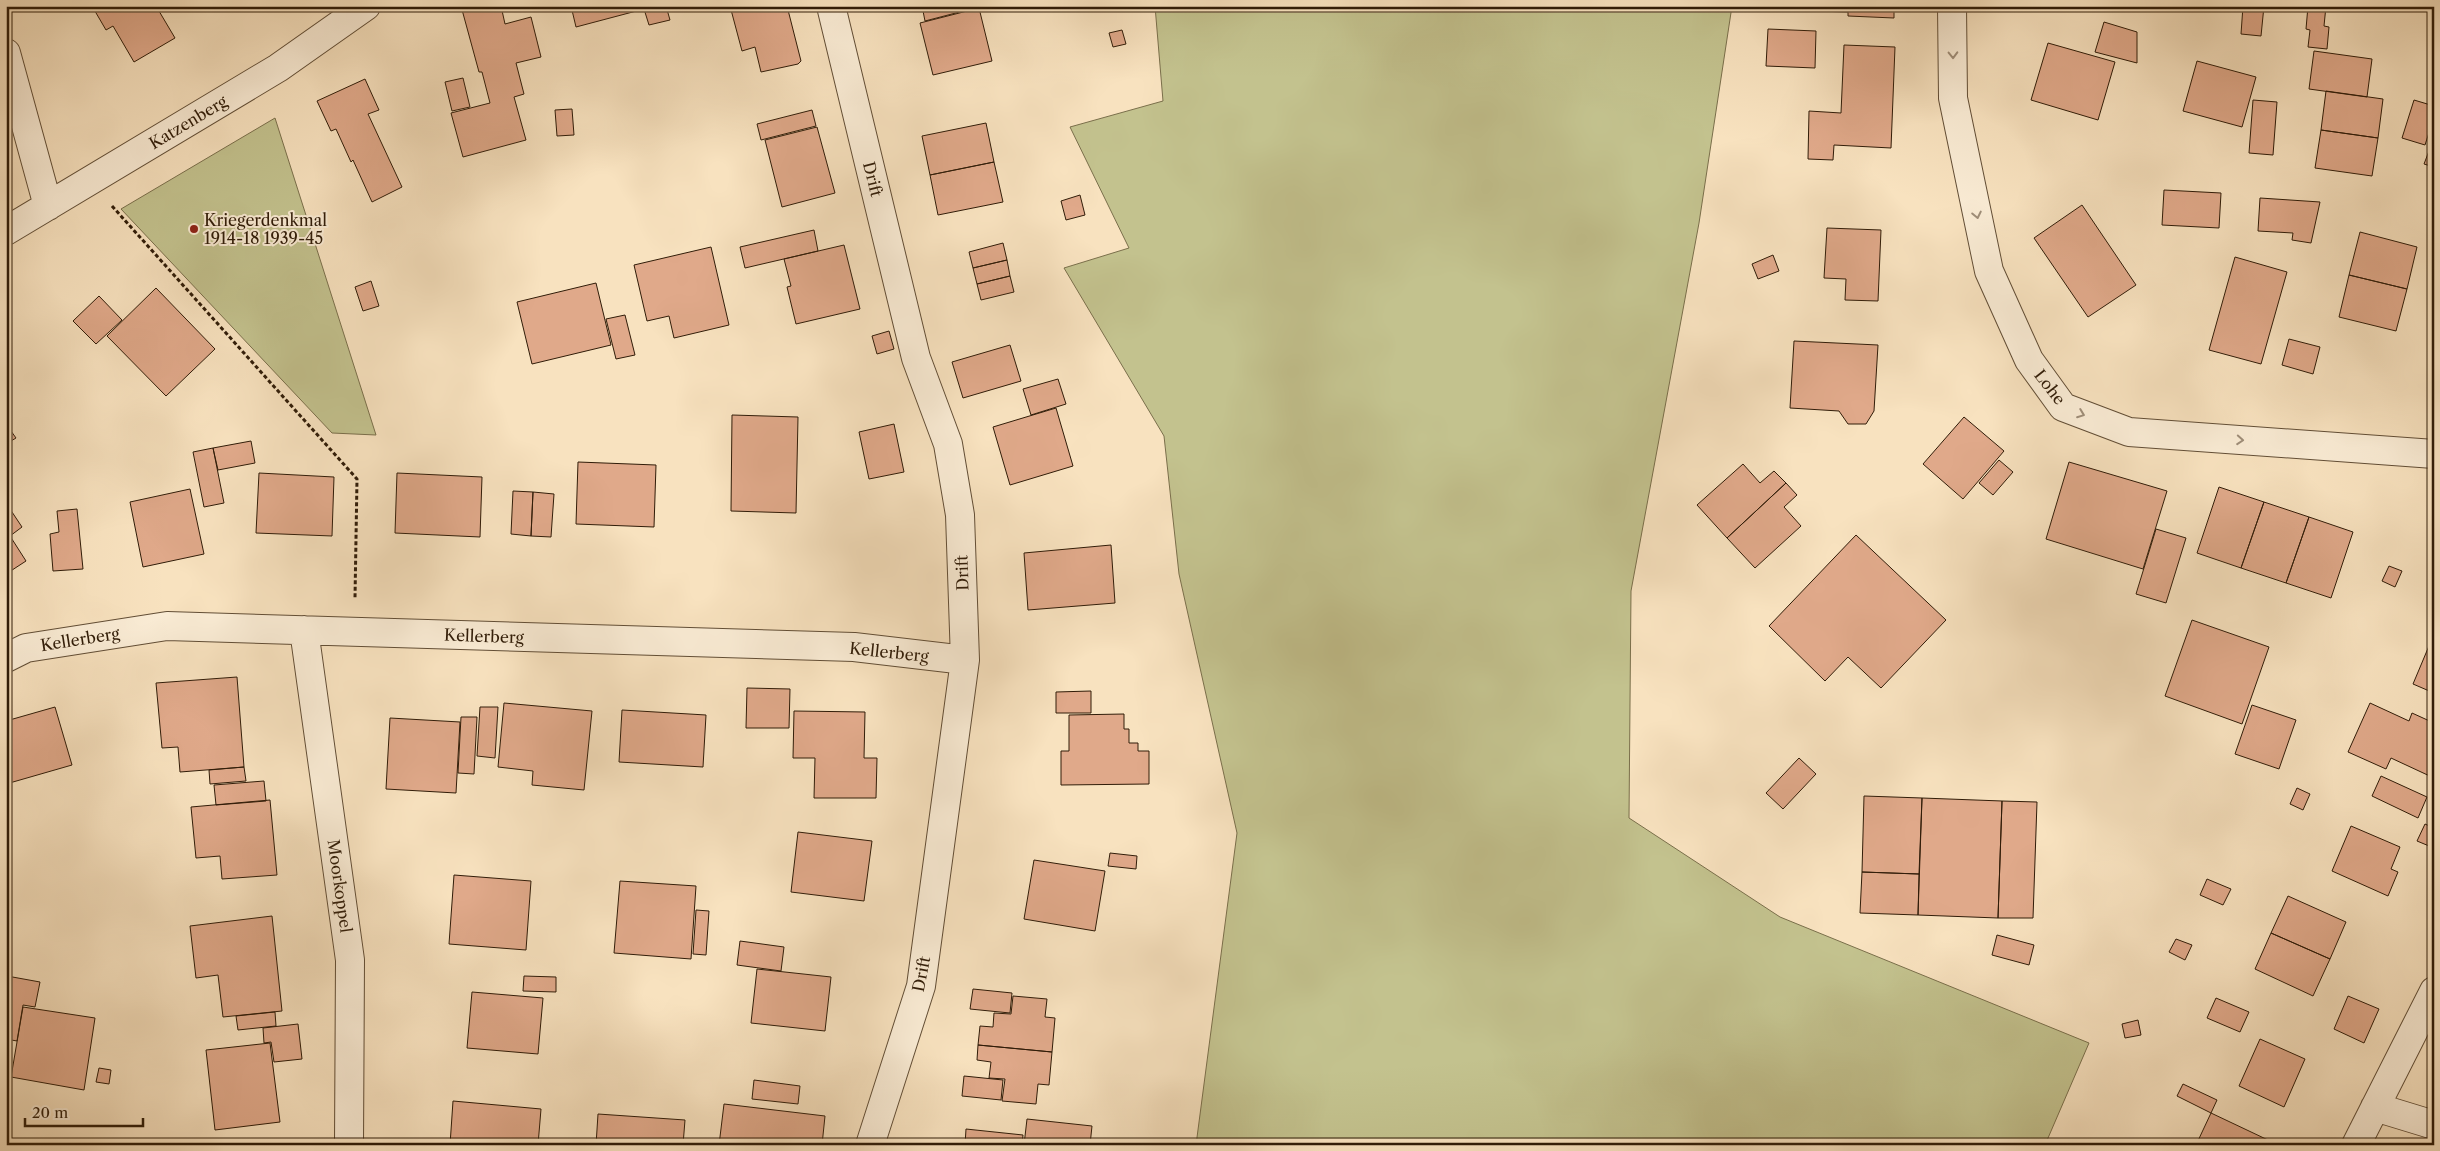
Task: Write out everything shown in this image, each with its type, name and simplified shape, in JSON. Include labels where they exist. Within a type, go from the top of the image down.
[{"type":"street","name":"Katzenberg","points":[[6,231],[278,68],[366,6]]},
{"type":"street","name":"Drift","points":[[831,6],[916,358],[948,444],[960,515],[965,660],[921,986],[870,1145]]},
{"type":"street","name":"Lohe","points":[[1952,6],[1953,98],[1989,271],[2029,360],[2063,408],[2129,432],[2434,454]]},
{"type":"street","points":[[6,53],[48,206]]},
{"type":"street","name":"Kellerberg","points":[[6,658],[26,648],[167,626],[854,647],[965,660]]},
{"type":"street","name":"Moorkoppel","points":[[304,630],[350,960],[349,1145]]},
{"type":"street","points":[[2356,1145],[2434,991]]},
{"type":"street","points":[[2375,1107],[2434,1125]]},
{"type":"path","points":[[90,181],[357,479],[354,632]]},
{"type":"shaded area","points":[[1155,6],[1732,6],[1699,223],[1631,591],[1629,818],[1780,917],[2089,1043],[2045,1145],[1196,1145],[1237,833],[1179,574],[1164,436],[1064,268],[1129,248],[1070,127],[1163,101]]},
{"type":"shaded area","points":[[275,118],[376,435],[332,433],[121,209]]},
{"type":"building","points":[[92,6],[156,6],[175,38],[134,62],[113,26],[106,30]]},
{"type":"building","points":[[461,6],[501,6],[505,24],[531,17],[541,57],[516,63],[524,94],[514,97],[526,140],[463,157],[451,113],[490,103],[482,72],[479,72]]},
{"type":"building","points":[[571,6],[666,6],[670,20],[649,25],[644,9],[576,27]]},
{"type":"building","points":[[730,6],[787,6],[801,61],[798,64],[761,72],[755,47],[742,51]]},
{"type":"building","points":[[922,6],[974,6],[975,8],[925,21]]},
{"type":"building","points":[[1816,6],[1894,6],[1894,18],[1848,16],[1848,12],[1816,11]]},
{"type":"building","points":[[2243,6],[2264,6],[2261,36],[2241,34]]},
{"type":"building","points":[[2308,6],[2326,6],[2324,26],[2329,27],[2327,49],[2308,47],[2310,30],[2306,29]]},
{"type":"building","points":[[979,8],[992,61],[933,75],[920,23]]},
{"type":"building","points":[[2104,22],[2137,32],[2137,63],[2095,52]]},
{"type":"building","points":[[1768,29],[1816,31],[1815,68],[1766,66]]},
{"type":"building","points":[[1122,30],[1126,44],[1113,47],[1109,33]]},
{"type":"building","points":[[2048,43],[2115,62],[2098,120],[2031,100]]},
{"type":"building","points":[[1844,45],[1895,47],[1891,148],[1834,145],[1833,160],[1808,159],[1809,111],[1841,113]]},
{"type":"building","points":[[2314,51],[2372,59],[2367,97],[2309,89]]},
{"type":"building","points":[[2197,61],[2256,77],[2242,127],[2183,111]]},
{"type":"building","points":[[463,78],[470,107],[452,111],[445,82]]},
{"type":"building","points":[[365,79],[379,110],[368,114],[402,187],[372,202],[353,160],[351,162],[336,129],[331,131],[317,101]]},
{"type":"building","points":[[2326,91],[2383,99],[2378,138],[2321,130]]},
{"type":"building","points":[[2253,100],[2277,102],[2273,155],[2249,153]]},
{"type":"building","points":[[2414,100],[2434,106],[2434,117],[2425,145],[2402,138]]},
{"type":"building","points":[[572,109],[574,135],[557,136],[555,110]]},
{"type":"building","points":[[812,110],[816,126],[761,140],[757,124]]},
{"type":"building","points":[[986,123],[994,162],[930,175],[922,136]]},
{"type":"building","points":[[817,127],[835,193],[782,207],[765,140]]},
{"type":"building","points":[[2321,130],[2378,138],[2372,176],[2315,168]]},
{"type":"building","points":[[2434,138],[2434,167],[2424,164]]},
{"type":"building","points":[[994,162],[1003,202],[938,215],[930,175]]},
{"type":"building","points":[[2164,190],[2221,193],[2219,228],[2162,225]]},
{"type":"building","points":[[1080,195],[1085,215],[1066,220],[1061,201]]},
{"type":"building","points":[[2260,198],[2320,202],[2311,243],[2292,240],[2293,233],[2258,231]]},
{"type":"building","points":[[2082,205],[2136,285],[2088,317],[2034,238]]},
{"type":"building","points":[[1827,228],[1881,230],[1878,301],[1845,300],[1846,279],[1824,278]]},
{"type":"building","points":[[814,230],[818,251],[745,268],[740,247]]},
{"type":"building","points":[[2360,232],[2417,247],[2407,289],[2349,275]]},
{"type":"building","points":[[1003,243],[1007,260],[973,268],[969,252]]},
{"type":"building","points":[[844,245],[860,309],[796,324],[787,287],[791,286],[784,259]]},
{"type":"building","points":[[711,247],[729,325],[674,338],[669,316],[647,321],[634,265]]},
{"type":"building","points":[[1773,255],[1779,271],[1758,279],[1752,264]]},
{"type":"building","points":[[2235,257],[2287,272],[2261,364],[2209,350]]},
{"type":"building","points":[[1007,260],[1010,276],[977,284],[973,268]]},
{"type":"building","points":[[2349,275],[2407,289],[2396,331],[2339,317]]},
{"type":"building","points":[[1010,276],[1014,292],[981,300],[977,284]]},
{"type":"building","points":[[371,281],[379,306],[363,311],[355,287]]},
{"type":"building","points":[[596,283],[611,345],[532,364],[517,302]]},
{"type":"building","points":[[156,288],[215,349],[166,396],[107,336]]},
{"type":"building","points":[[99,296],[122,320],[96,344],[73,321]]},
{"type":"building","points":[[625,315],[635,355],[616,359],[606,319]]},
{"type":"building","points":[[889,331],[894,349],[877,354],[872,336]]},
{"type":"building","points":[[2289,339],[2320,347],[2313,374],[2282,365]]},
{"type":"building","points":[[1794,341],[1878,345],[1874,411],[1866,424],[1848,424],[1839,411],[1790,408]]},
{"type":"building","points":[[1010,345],[1021,381],[963,398],[952,362]]},
{"type":"building","points":[[1058,379],[1066,404],[1031,415],[1023,389]]},
{"type":"building","points":[[1056,408],[1073,466],[1010,485],[993,427]]},
{"type":"building","points":[[732,415],[798,417],[796,513],[731,511]]},
{"type":"building","points":[[1964,417],[2004,451],[1963,499],[1923,464]]},
{"type":"building","points":[[6,424],[16,438],[6,444]]},
{"type":"building","points":[[894,424],[904,472],[869,479],[859,432]]},
{"type":"building","points":[[251,441],[255,463],[218,470],[213,448]]},
{"type":"building","points":[[213,448],[224,503],[204,507],[193,452]]},
{"type":"building","points":[[1999,460],[2013,472],[1993,495],[1979,483]]},
{"type":"building","points":[[578,462],[656,465],[654,527],[576,524]]},
{"type":"building","points":[[2069,462],[2167,491],[2143,569],[2046,539]]},
{"type":"building","points":[[1743,464],[1760,483],[1774,471],[1786,483],[1727,538],[1697,505]]},
{"type":"building","points":[[259,473],[334,477],[332,536],[256,533]]},
{"type":"building","points":[[397,473],[482,477],[480,537],[395,533]]},
{"type":"building","points":[[1786,483],[1797,495],[1784,507],[1801,526],[1755,568],[1727,538]]},
{"type":"building","points":[[2219,487],[2264,502],[2241,568],[2197,553]]},
{"type":"building","points":[[190,489],[204,554],[143,567],[130,502]]},
{"type":"building","points":[[513,491],[533,492],[531,536],[511,534]]},
{"type":"building","points":[[533,492],[554,494],[551,537],[531,536]]},
{"type":"building","points":[[2264,502],[2309,517],[2286,583],[2241,568]]},
{"type":"building","points":[[6,503],[22,527],[10,536],[26,561],[6,574]]},
{"type":"building","points":[[77,509],[83,569],[53,571],[50,534],[59,532],[57,511]]},
{"type":"building","points":[[2309,517],[2353,532],[2331,598],[2286,583]]},
{"type":"building","points":[[2156,529],[2186,538],[2166,603],[2136,594]]},
{"type":"building","points":[[1856,535],[1946,620],[1881,688],[1848,657],[1825,681],[1769,626]]},
{"type":"building","points":[[1111,545],[1115,603],[1028,610],[1024,553]]},
{"type":"building","points":[[2389,566],[2402,571],[2395,587],[2382,581]]},
{"type":"building","points":[[2192,620],[2269,647],[2242,724],[2165,696]]},
{"type":"building","points":[[2434,634],[2434,693],[2413,684]]},
{"type":"building","points":[[237,677],[244,767],[180,772],[178,747],[162,748],[156,683]]},
{"type":"building","points":[[747,688],[790,689],[789,728],[746,728]]},
{"type":"building","points":[[1091,691],[1091,713],[1056,713],[1056,692]]},
{"type":"building","points":[[504,703],[592,711],[584,790],[532,785],[533,771],[498,767]]},
{"type":"building","points":[[2370,703],[2409,721],[2412,713],[2434,723],[2434,778],[2391,758],[2386,769],[2348,752]]},
{"type":"building","points":[[2252,705],[2296,720],[2279,769],[2235,754]]},
{"type":"building","points":[[55,707],[72,765],[6,784],[6,721]]},
{"type":"building","points":[[480,707],[498,707],[495,758],[477,756]]},
{"type":"building","points":[[622,710],[706,715],[703,767],[619,762]]},
{"type":"building","points":[[794,711],[865,712],[864,758],[877,758],[876,798],[814,798],[815,758],[793,758]]},
{"type":"building","points":[[1124,714],[1124,729],[1129,729],[1129,743],[1138,743],[1138,751],[1149,751],[1149,784],[1061,785],[1061,751],[1069,751],[1069,715]]},
{"type":"building","points":[[461,717],[477,717],[474,774],[458,773]]},
{"type":"building","points":[[390,718],[460,722],[456,793],[386,789]]},
{"type":"building","points":[[1799,758],[1816,774],[1783,809],[1766,793]]},
{"type":"building","points":[[244,767],[246,781],[210,784],[209,770]]},
{"type":"building","points":[[2381,776],[2427,797],[2418,818],[2372,796]]},
{"type":"building","points":[[264,781],[266,801],[216,805],[214,785]]},
{"type":"building","points":[[2297,788],[2310,794],[2303,810],[2290,804]]},
{"type":"building","points":[[1864,796],[1922,798],[1919,874],[1862,872]]},
{"type":"building","points":[[1922,798],[2002,801],[1998,918],[1918,915]]},
{"type":"building","points":[[270,800],[277,875],[222,879],[220,856],[196,858],[191,807]]},
{"type":"building","points":[[2002,801],[2037,802],[2033,918],[1998,918]]},
{"type":"building","points":[[2425,824],[2434,828],[2434,848],[2417,841]]},
{"type":"building","points":[[2351,826],[2400,847],[2391,869],[2398,872],[2388,896],[2332,871]]},
{"type":"building","points":[[798,832],[872,841],[864,901],[791,892]]},
{"type":"building","points":[[1110,853],[1137,856],[1136,869],[1108,866]]},
{"type":"building","points":[[1034,860],[1105,871],[1095,931],[1024,919]]},
{"type":"building","points":[[1862,872],[1919,874],[1918,915],[1860,913]]},
{"type":"building","points":[[454,875],[531,881],[526,950],[449,944]]},
{"type":"building","points":[[2207,879],[2231,889],[2223,905],[2200,895]]},
{"type":"building","points":[[620,881],[696,886],[691,959],[614,953]]},
{"type":"building","points":[[2288,896],[2346,922],[2330,959],[2271,933]]},
{"type":"building","points":[[696,910],[709,911],[706,955],[693,954]]},
{"type":"building","points":[[272,916],[282,1011],[223,1017],[218,975],[196,978],[190,926]]},
{"type":"building","points":[[2271,933],[2330,959],[2313,996],[2255,969]]},
{"type":"building","points":[[1997,935],[2034,945],[2029,965],[1992,955]]},
{"type":"building","points":[[2176,939],[2192,945],[2185,960],[2169,952]]},
{"type":"building","points":[[740,941],[784,947],[781,971],[737,965]]},
{"type":"building","points":[[757,969],[831,977],[825,1031],[751,1023]]},
{"type":"building","points":[[7,976],[40,982],[35,1007],[23,1005],[17,1041],[6,1039]]},
{"type":"building","points":[[524,976],[556,977],[556,992],[523,991]]},
{"type":"building","points":[[973,989],[1012,993],[1010,1013],[970,1009]]},
{"type":"building","points":[[472,992],[543,998],[538,1054],[467,1048]]},
{"type":"building","points":[[1013,996],[1047,999],[1045,1017],[1055,1018],[1052,1052],[978,1045],[980,1026],[993,1027],[994,1013],[1011,1014]]},
{"type":"building","points":[[2348,996],[2379,1009],[2364,1043],[2334,1029]]},
{"type":"building","points":[[2216,998],[2249,1012],[2240,1032],[2207,1018]]},
{"type":"building","points":[[23,1007],[95,1018],[84,1090],[11,1077]]},
{"type":"building","points":[[275,1012],[276,1026],[238,1030],[236,1016]]},
{"type":"building","points":[[2138,1020],[2141,1035],[2125,1038],[2122,1024]]},
{"type":"building","points":[[298,1024],[302,1059],[274,1062],[271,1042],[264,1043],[263,1028]]},
{"type":"building","points":[[2260,1039],[2305,1059],[2284,1107],[2239,1086]]},
{"type":"building","points":[[270,1043],[280,1122],[215,1130],[206,1050]]},
{"type":"building","points":[[978,1045],[1052,1052],[1049,1085],[1038,1084],[1036,1104],[1002,1101],[1005,1079],[989,1078],[991,1062],[977,1060]]},
{"type":"building","points":[[99,1068],[111,1070],[109,1084],[96,1082]]},
{"type":"building","points":[[964,1076],[1003,1080],[1001,1100],[962,1096]]},
{"type":"building","points":[[754,1080],[800,1086],[798,1104],[752,1099]]},
{"type":"building","points":[[2183,1084],[2217,1100],[2211,1113],[2177,1096]]},
{"type":"building","points":[[453,1101],[541,1109],[538,1145],[450,1145]]},
{"type":"building","points":[[724,1104],[825,1116],[822,1145],[719,1145]]},
{"type":"building","points":[[2211,1113],[2268,1140],[2266,1145],[2196,1145]]},
{"type":"building","points":[[598,1114],[685,1120],[683,1145],[596,1145]]},
{"type":"building","points":[[1027,1119],[1092,1126],[1090,1145],[1024,1145]]},
{"type":"building","points":[[966,1129],[1023,1135],[1022,1145],[965,1145]]},
{"type":"place","name":"Kriegerdenkmal 1914-18 1939-45","points":[[194,229]]}]
